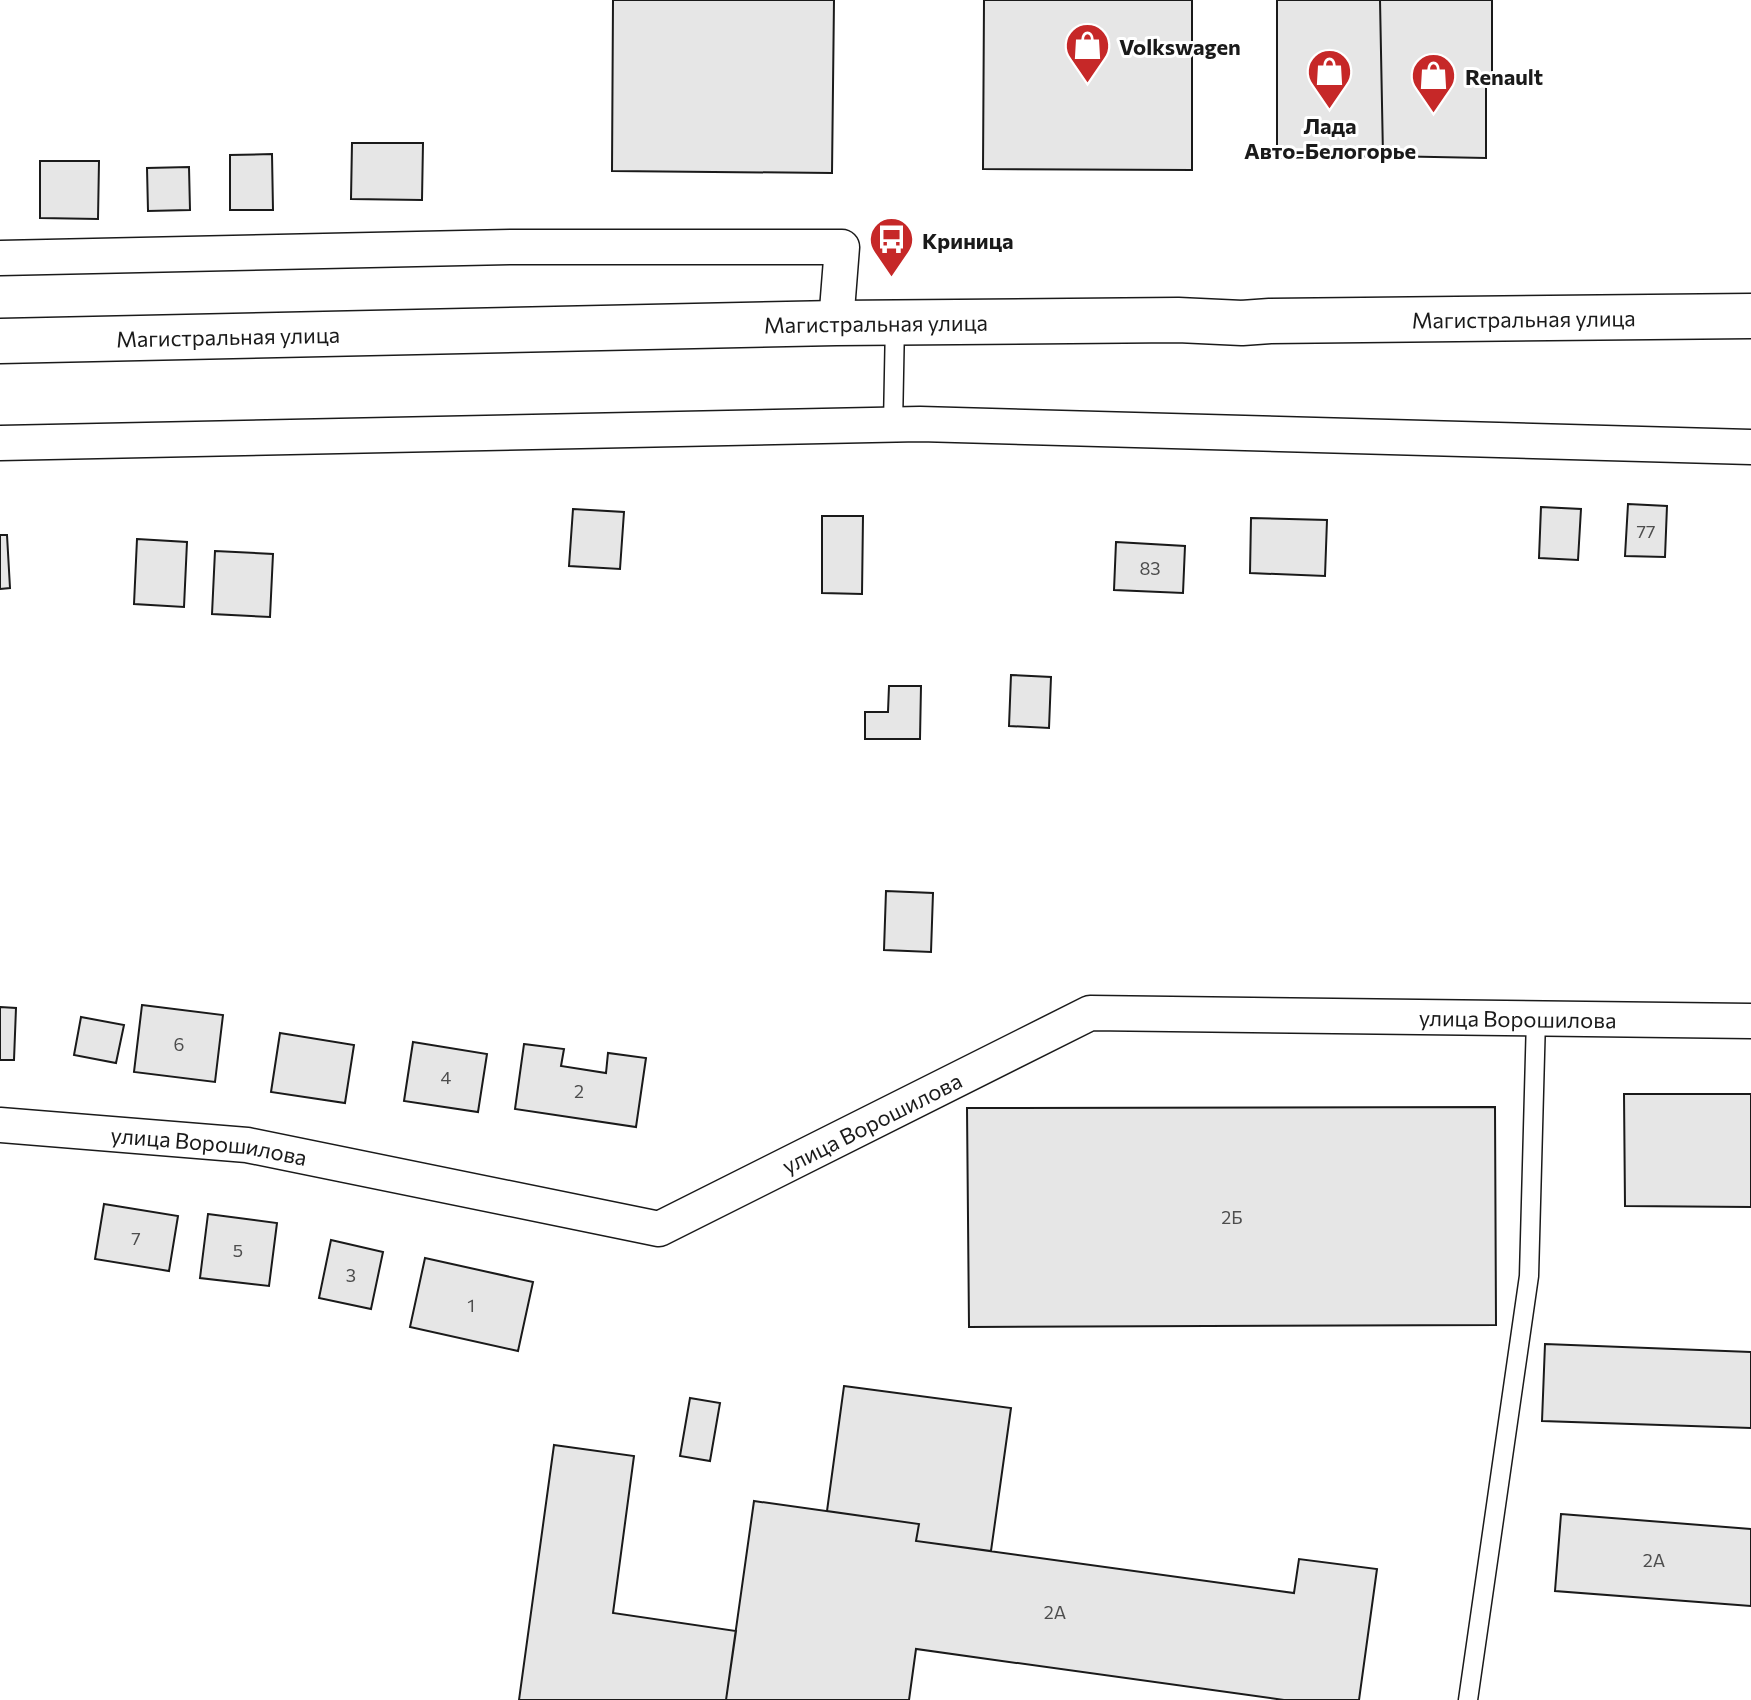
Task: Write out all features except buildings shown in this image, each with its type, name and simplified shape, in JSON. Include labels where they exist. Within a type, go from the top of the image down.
[{"type":"main road","name":"Магистральная улица","points":[[0,341],[895,322],[1178,320],[1242,323],[1751,316]]},
{"type":"street","points":[[0,258],[511,247],[842,247],[836,323]]},
{"type":"street","points":[[0,443],[893,425],[1751,447]]},
{"type":"street","name":"улица Ворошилова","points":[[0,1125],[247,1145],[659,1229],[1090,1013],[1751,1021]]},
{"type":"lane","points":[[893,425],[895,322]]},
{"type":"lane","points":[[1468,1700],[1529,1276],[1536,1018]]},
{"type":"place","name":"Volkswagen","points":[[1088,85]]},
{"type":"place","name":"Лада Авто-Белогорье","points":[[1330,111]]},
{"type":"place","name":"Renault","points":[[1434,115]]},
{"type":"place","name":"Криница","points":[[891,279]]}]
